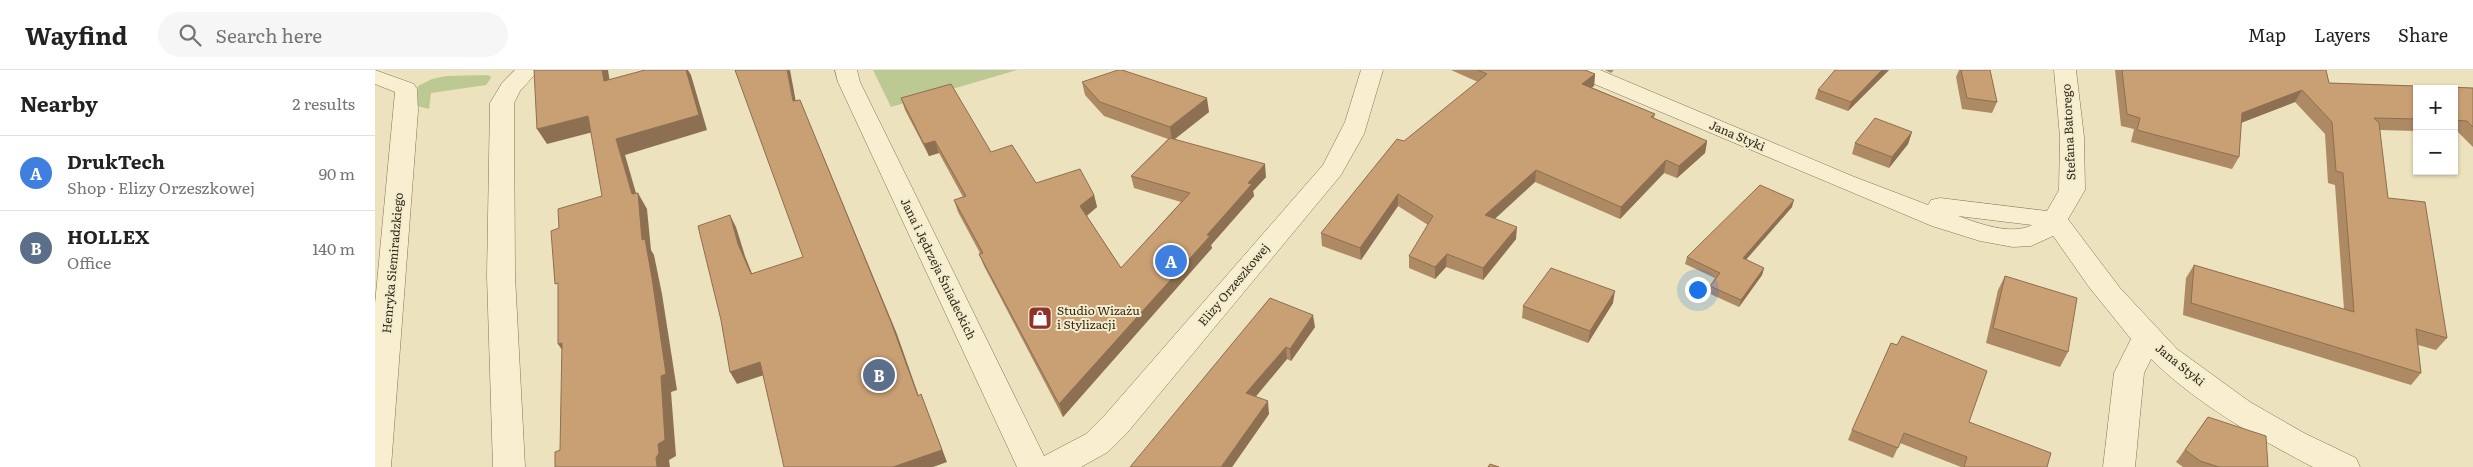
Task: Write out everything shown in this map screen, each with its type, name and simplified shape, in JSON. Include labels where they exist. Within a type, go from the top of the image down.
[{"type":"street","points":[[509,467],[501,276],[501,104],[510,88],[528,70]]},
{"type":"street","name":"Jana i Jędrzeja Śniadeckich","points":[[846,70],[849,82],[891,172],[1033,467]]},
{"type":"street","name":"Elizy Orzeszkowej","points":[[1053,467],[1097,443],[1116,424],[1332,170],[1347,149],[1357,126],[1372,70]]},
{"type":"street","name":"Jana Styki","points":[[1581,70],[1843,181],[1979,232],[2013,238],[2031,237],[2044,230],[2055,220],[2095,275],[2147,337],[2172,361],[2238,408],[2295,442],[2343,467]]},
{"type":"street","name":"Stefana Batorego","points":[[2055,220],[2072,190],[2072,137],[2065,70]]},
{"type":"street","name":"Henryka Siemiradzkiego","points":[[375,467],[406,111],[406,88],[377,77]]},
{"type":"street","points":[[2119,467],[2129,373],[2147,337]]},
{"type":"green space","points":[[873,70],[1017,70],[891,107]]},
{"type":"green space","points":[[486,75],[491,78],[486,85],[431,93],[429,109],[417,106],[418,86],[432,79],[446,76]]},
{"type":"building","points":[[534,70],[602,70],[604,81],[645,70],[686,70],[699,115],[616,139],[632,194],[638,193],[642,240],[645,239],[666,374],[661,376],[665,440],[658,444],[657,467],[555,467],[555,452],[560,450],[562,343],[558,344],[558,283],[555,284],[551,231],[559,228],[558,209],[602,196],[588,116],[537,129]]},
{"type":"building","points":[[735,70],[787,70],[793,101],[800,100],[891,322],[918,396],[921,394],[942,450],[893,467],[784,467],[760,362],[730,372],[721,320],[698,226],[730,215],[738,244],[751,274],[803,257]]},
{"type":"building","points":[[1118,70],[1207,98],[1170,127],[1100,102],[1082,82]]},
{"type":"building","points":[[1478,70],[1585,70],[1595,74],[1582,84],[1655,114],[1651,117],[1707,141],[1679,166],[1666,160],[1621,207],[1536,170],[1485,215],[1517,227],[1483,268],[1447,254],[1435,267],[1409,256],[1433,216],[1398,194],[1360,248],[1321,233],[1397,139],[1404,141],[1487,74]]},
{"type":"building","points":[[1835,70],[1882,70],[1851,102],[1818,90]]},
{"type":"building","points":[[1961,70],[1990,70],[1997,102],[1967,98]]},
{"type":"building","points":[[2122,70],[2326,70],[2329,83],[2413,86],[2413,119],[2374,118],[2379,123],[2388,198],[2425,202],[2447,338],[2416,329],[2421,373],[2191,303],[2194,265],[2354,312],[2343,173],[2336,171],[2332,122],[2302,90],[2242,113],[2239,157],[2137,130],[2140,118],[2127,114]]},
{"type":"building","points":[[951,84],[991,152],[1012,145],[1036,183],[1080,169],[1094,195],[1080,206],[1121,268],[1190,193],[1131,176],[1170,138],[1265,164],[1248,183],[1252,184],[1207,235],[1210,236],[1059,404],[979,254],[983,253],[954,200],[966,196],[935,141],[924,144],[901,98]]},
{"type":"building","points":[[2458,87],[2473,88],[2473,127],[2467,121],[2458,120]]},
{"type":"building","points":[[1875,118],[1912,132],[1892,157],[1855,143]]},
{"type":"building","points":[[1760,185],[1794,200],[1743,258],[1764,268],[1741,300],[1710,286],[1720,273],[1687,257]]},
{"type":"building","points":[[1551,268],[1615,291],[1590,331],[1523,306]]},
{"type":"building","points":[[2005,276],[2077,298],[2068,352],[1993,328]]},
{"type":"building","points":[[1270,298],[1313,315],[1290,349],[1286,347],[1246,393],[1268,401],[1221,467],[1130,467]]},
{"type":"building","points":[[1902,336],[1987,371],[1969,422],[2051,453],[2047,467],[1964,467],[1967,457],[1904,433],[1898,448],[1852,430],[1891,343],[1897,345]]},
{"type":"building","points":[[2208,417],[2266,436],[2268,467],[2219,467],[2200,461],[2185,450]]},
{"type":"building","points":[[1490,464],[1499,467],[1488,467]]},
{"type":"place","name":"DrukTech","points":[[1171,261]]},
{"type":"place","name":"Studio Wizażu i Stylizacji","points":[[1040,318]]},
{"type":"place","name":"HOLLEX","points":[[879,375]]}]
